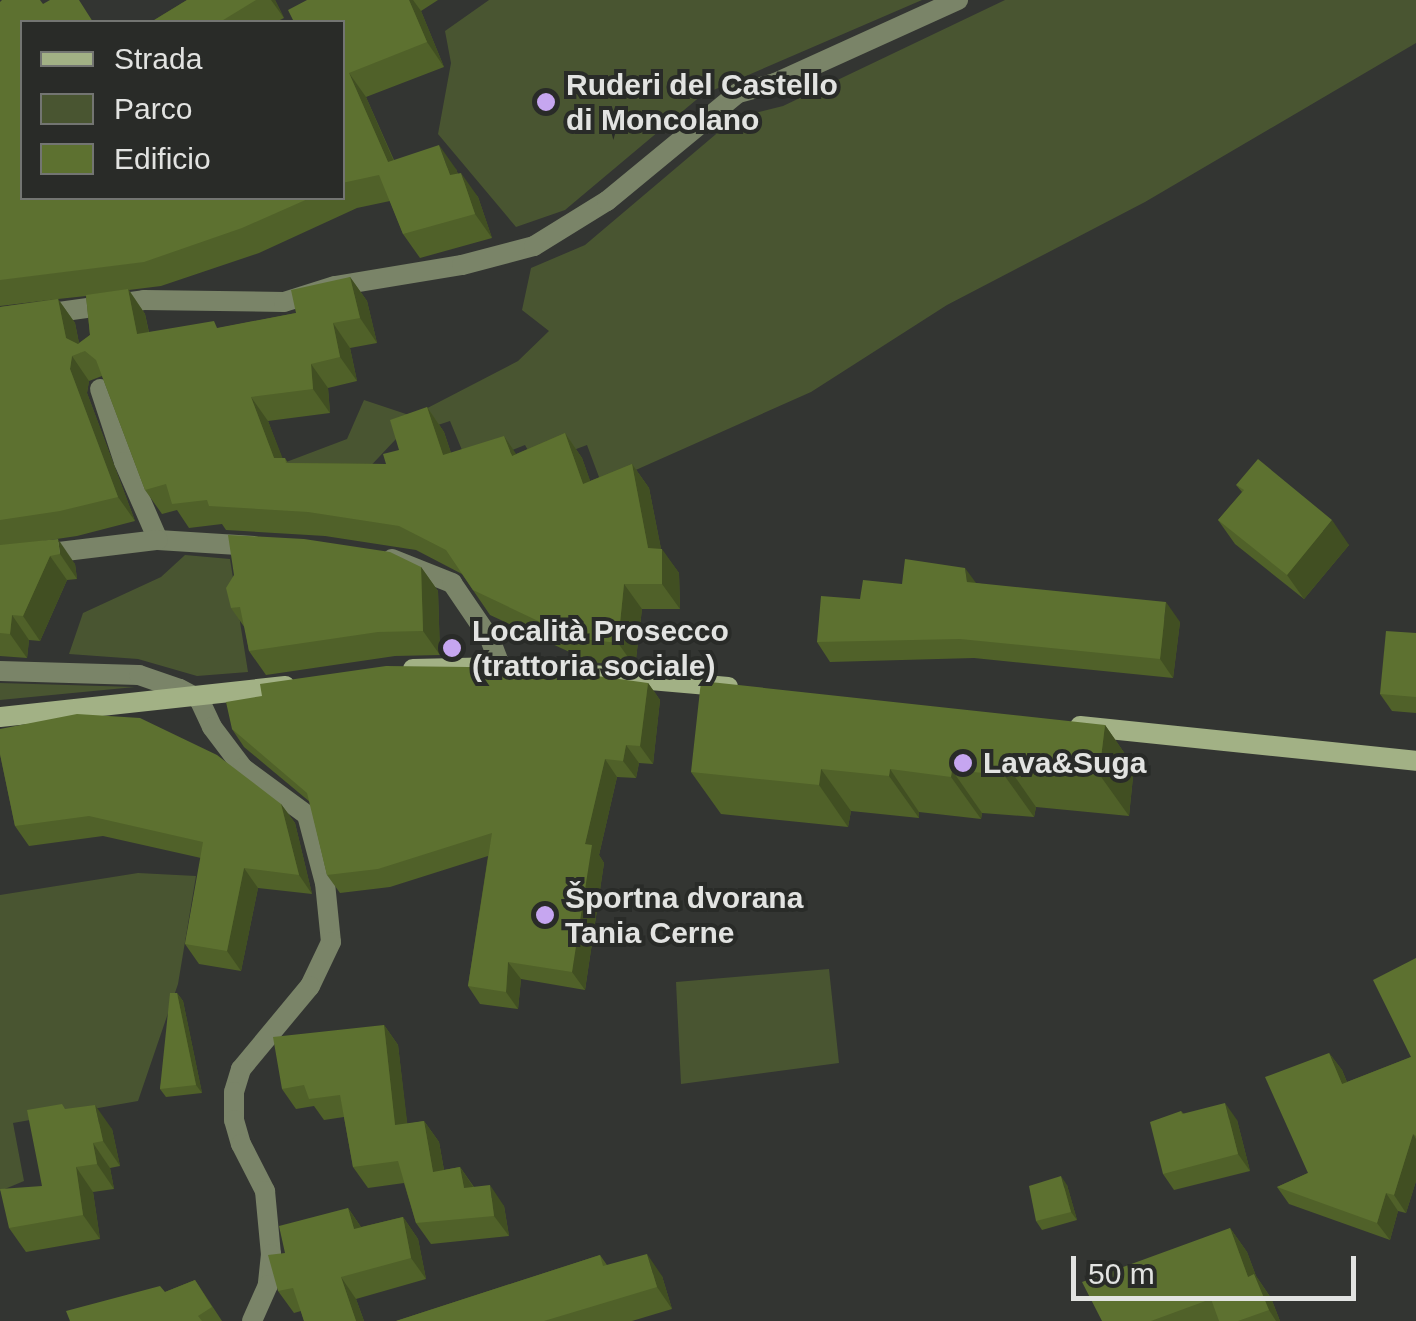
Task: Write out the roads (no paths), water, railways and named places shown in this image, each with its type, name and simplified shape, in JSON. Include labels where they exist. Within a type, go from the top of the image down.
[{"type":"main road","points":[[398,670],[501,667],[752,690]]},
{"type":"main road","points":[[0,717],[198,699],[307,683]]},
{"type":"main road","points":[[1059,723],[1416,761]]},
{"type":"street","points":[[0,320],[144,300],[284,302],[335,286],[462,264],[534,246],[607,201],[738,93],[775,83],[958,0]]},
{"type":"street","points":[[87,308],[90,336]]},
{"type":"street","points":[[100,389],[124,462],[158,540]]},
{"type":"street","points":[[0,559],[158,540],[269,546]]},
{"type":"street","points":[[370,556],[411,563],[452,583],[490,640],[501,667]]},
{"type":"street","points":[[0,671],[139,675],[198,699],[212,727],[243,768],[307,815],[330,917],[331,942],[317,974],[241,1069],[234,1092],[241,1144],[264,1191],[271,1254],[268,1285],[252,1321]]},
{"type":"place","name":"Ruderi del Castello di Moncolano","points":[[546,102]]},
{"type":"place","name":"Località Prosecco (trattoria sociale)","points":[[452,648]]},
{"type":"place","name":"Lava&Suga","points":[[963,763]]},
{"type":"place","name":"Športna dvorana Tania Cerne","points":[[545,915]]}]
